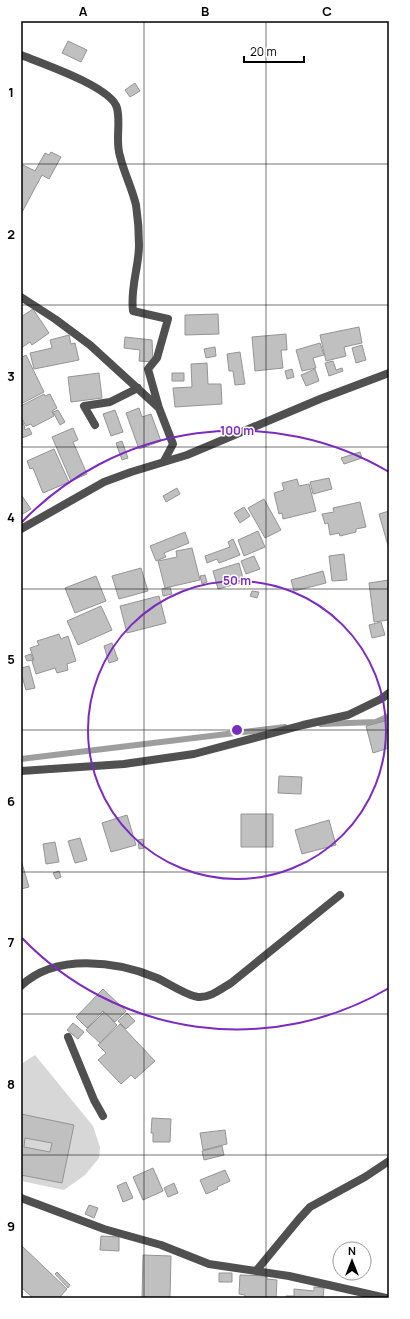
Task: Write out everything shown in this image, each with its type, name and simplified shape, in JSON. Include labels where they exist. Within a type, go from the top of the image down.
[{"type":"street","points":[[21,55],[73,76],[108,95],[115,101],[117,108],[118,151],[136,205],[138,225],[139,246],[132,294],[133,311],[168,319],[157,358],[148,369],[159,408],[174,444],[164,461]]},
{"type":"street","points":[[21,298],[55,319],[90,345],[159,408]]},
{"type":"street","points":[[21,528],[104,482],[164,461],[187,455],[320,399],[389,373]]},
{"type":"street","points":[[95,425],[84,406],[110,402],[138,388]]},
{"type":"street","points":[[21,771],[124,764],[194,754],[303,725],[348,715],[389,694]]},
{"type":"street","points":[[21,986],[56,966],[70,963],[96,964],[125,968],[154,977],[187,994],[199,997],[212,995],[231,983],[340,895]]},
{"type":"street","points":[[68,1037],[103,1116]]},
{"type":"street","points":[[256,1271],[310,1207],[365,1177],[389,1161]]},
{"type":"street","points":[[21,1198],[104,1229],[161,1244],[209,1264],[289,1276],[386,1298]]},
{"type":"street","points":[[348,1298],[349,1289]]},
{"type":"shaded area","points":[[35,1055],[93,1126],[100,1147],[99,1158],[85,1175],[64,1190],[21,1181],[21,1064]]},
{"type":"building","points":[[68,41],[87,50],[81,62],[62,53]]},
{"type":"building","points":[[135,83],[140,91],[130,97],[125,90]]},
{"type":"building","points":[[51,152],[61,157],[49,179],[42,175],[21,214],[21,164],[35,171],[45,153],[49,155]]},
{"type":"building","points":[[33,309],[49,333],[32,345],[30,342],[21,348],[21,317]]},
{"type":"building","points":[[218,314],[219,334],[185,335],[185,315]]},
{"type":"building","points":[[359,327],[362,343],[344,347],[346,356],[326,361],[320,335]]},
{"type":"building","points":[[286,334],[287,350],[281,350],[283,368],[255,371],[252,337]]},
{"type":"building","points":[[69,335],[71,344],[75,343],[79,360],[34,369],[30,353],[52,348],[50,340]]},
{"type":"building","points":[[125,337],[152,340],[153,362],[139,361],[140,350],[124,348]]},
{"type":"building","points":[[320,343],[324,355],[313,358],[316,368],[302,371],[296,350]]},
{"type":"building","points":[[362,345],[366,360],[356,363],[352,348]]},
{"type":"building","points":[[215,347],[216,356],[206,358],[204,349]]},
{"type":"building","points":[[240,352],[245,384],[235,385],[233,371],[229,371],[227,354]]},
{"type":"building","points":[[26,355],[44,392],[21,404],[21,358]]},
{"type":"building","points":[[333,361],[336,370],[342,368],[343,371],[329,376],[325,363]]},
{"type":"building","points":[[207,363],[208,384],[221,384],[222,404],[175,407],[173,388],[192,387],[191,364]]},
{"type":"building","points":[[292,369],[294,377],[287,379],[285,371]]},
{"type":"building","points":[[315,369],[319,381],[306,386],[301,375]]},
{"type":"building","points":[[99,373],[102,398],[71,402],[68,377]]},
{"type":"building","points":[[172,373],[184,373],[184,381],[172,381]]},
{"type":"building","points":[[44,394],[45,396],[50,394],[57,408],[52,411],[54,416],[33,427],[31,424],[26,426],[21,417],[21,406]]},
{"type":"building","points":[[139,408],[142,417],[151,414],[161,441],[139,449],[126,413]]},
{"type":"building","points":[[58,410],[65,422],[60,425],[53,412]]},
{"type":"building","points":[[115,410],[123,432],[111,436],[103,414]]},
{"type":"building","points":[[22,420],[25,430],[29,428],[32,434],[22,438],[21,421]]},
{"type":"building","points":[[73,428],[78,440],[73,442],[87,474],[71,481],[52,437]]},
{"type":"building","points":[[122,441],[128,458],[122,460],[116,443]]},
{"type":"building","points":[[54,449],[69,482],[43,493],[33,468],[30,469],[27,461]]},
{"type":"building","points":[[360,452],[362,458],[344,464],[341,458]]},
{"type":"building","points":[[329,478],[332,489],[313,494],[310,482]]},
{"type":"building","points":[[297,479],[299,486],[309,484],[316,511],[283,519],[282,513],[279,514],[274,493],[284,490],[282,483]]},
{"type":"building","points":[[177,488],[180,494],[166,502],[163,496]]},
{"type":"building","points":[[22,496],[31,509],[21,515],[21,497]]},
{"type":"building","points":[[264,499],[281,530],[265,538],[248,508]]},
{"type":"building","points":[[360,502],[366,527],[356,529],[356,532],[340,536],[339,533],[330,535],[328,523],[325,524],[322,514],[334,512],[333,508]]},
{"type":"building","points":[[244,507],[250,516],[240,523],[234,513]]},
{"type":"building","points":[[389,511],[389,549],[379,514]]},
{"type":"building","points":[[258,531],[265,547],[244,556],[238,540]]},
{"type":"building","points":[[185,532],[189,543],[164,553],[166,557],[156,561],[150,546]]},
{"type":"building","points":[[233,539],[240,555],[219,563],[217,559],[207,563],[205,556],[230,547],[228,542]]},
{"type":"building","points":[[192,548],[200,580],[165,588],[158,561],[177,557],[176,551]]},
{"type":"building","points":[[344,554],[347,580],[332,581],[329,556]]},
{"type":"building","points":[[254,556],[260,569],[246,574],[241,561]]},
{"type":"building","points":[[239,563],[244,582],[218,589],[213,571]]},
{"type":"building","points":[[141,568],[148,591],[119,599],[112,576]]},
{"type":"building","points":[[323,571],[326,583],[294,591],[291,580]]},
{"type":"building","points":[[205,575],[207,582],[202,584],[200,576]]},
{"type":"building","points":[[96,576],[106,601],[75,613],[65,588]]},
{"type":"building","points":[[389,580],[389,620],[374,622],[369,583]]},
{"type":"building","points":[[170,587],[172,594],[163,596],[162,589]]},
{"type":"building","points":[[252,591],[259,592],[257,598],[250,596]]},
{"type":"building","points":[[159,596],[166,623],[127,633],[120,606]]},
{"type":"building","points":[[101,606],[112,630],[78,645],[67,621]]},
{"type":"building","points":[[381,622],[385,635],[372,638],[369,625]]},
{"type":"building","points":[[59,634],[61,639],[68,636],[76,661],[67,664],[68,670],[57,673],[55,668],[36,674],[30,648],[39,645],[37,641]]},
{"type":"building","points":[[112,643],[118,660],[109,663],[104,646]]},
{"type":"building","points":[[31,654],[33,660],[27,661],[25,656]]},
{"type":"building","points":[[29,666],[35,688],[26,690],[21,668]]},
{"type":"building","points":[[389,720],[389,748],[373,753],[366,726]]},
{"type":"building","points":[[279,776],[302,777],[301,794],[278,793]]},
{"type":"building","points":[[241,814],[273,814],[273,847],[241,847]]},
{"type":"building","points":[[127,815],[136,845],[111,852],[102,823]]},
{"type":"building","points":[[329,820],[336,845],[302,854],[295,830]]},
{"type":"building","points":[[80,838],[87,860],[75,863],[68,841]]},
{"type":"building","points":[[143,839],[144,848],[139,849],[138,840]]},
{"type":"building","points":[[55,842],[59,862],[46,864],[43,844]]},
{"type":"building","points":[[21,860],[29,887],[21,889]]},
{"type":"building","points":[[59,871],[61,877],[56,879],[53,873]]},
{"type":"building","points":[[103,989],[126,1011],[115,1022],[103,1011],[87,1028],[76,1017]]},
{"type":"building","points":[[104,1012],[117,1025],[100,1043],[86,1030]]},
{"type":"building","points":[[127,1013],[135,1021],[126,1029],[118,1021]]},
{"type":"building","points":[[73,1023],[84,1032],[78,1039],[67,1030]]},
{"type":"building","points":[[120,1024],[155,1061],[135,1079],[131,1075],[121,1084],[98,1060],[106,1053],[98,1045]]},
{"type":"building","points":[[21,1114],[74,1125],[62,1183],[21,1175]],"holes":[[[25,1138],[52,1143],[50,1152],[24,1147]]]},
{"type":"building","points":[[152,1118],[171,1119],[170,1142],[153,1142],[153,1133],[151,1133]]},
{"type":"building","points":[[225,1130],[227,1144],[203,1150],[200,1133]]},
{"type":"building","points":[[222,1146],[224,1155],[204,1160],[202,1151]]},
{"type":"building","points":[[153,1168],[163,1191],[143,1200],[133,1177]]},
{"type":"building","points":[[225,1170],[230,1181],[217,1187],[218,1189],[206,1194],[200,1180]]},
{"type":"building","points":[[126,1182],[133,1198],[123,1202],[117,1186]]},
{"type":"building","points":[[174,1183],[178,1193],[168,1197],[164,1188]]},
{"type":"building","points":[[89,1205],[98,1208],[94,1218],[85,1214]]},
{"type":"building","points":[[101,1236],[119,1237],[119,1251],[100,1250]]},
{"type":"building","points":[[22,1246],[67,1289],[59,1298],[33,1298],[21,1287]]},
{"type":"building","points":[[143,1255],[171,1256],[170,1298],[142,1298]]},
{"type":"building","points":[[57,1272],[70,1285],[68,1288],[55,1274]]},
{"type":"building","points":[[219,1273],[232,1273],[232,1282],[219,1282]]},
{"type":"building","points":[[240,1275],[267,1276],[267,1279],[277,1280],[276,1298],[245,1298],[245,1295],[239,1294]]},
{"type":"building","points":[[314,1287],[324,1288],[323,1298],[286,1298],[286,1296],[294,1296],[294,1289],[314,1291]]},
{"type":"waterway","points":[[321,724],[376,722],[389,716]]},
{"type":"waterway","points":[[21,759],[285,727]]}]
